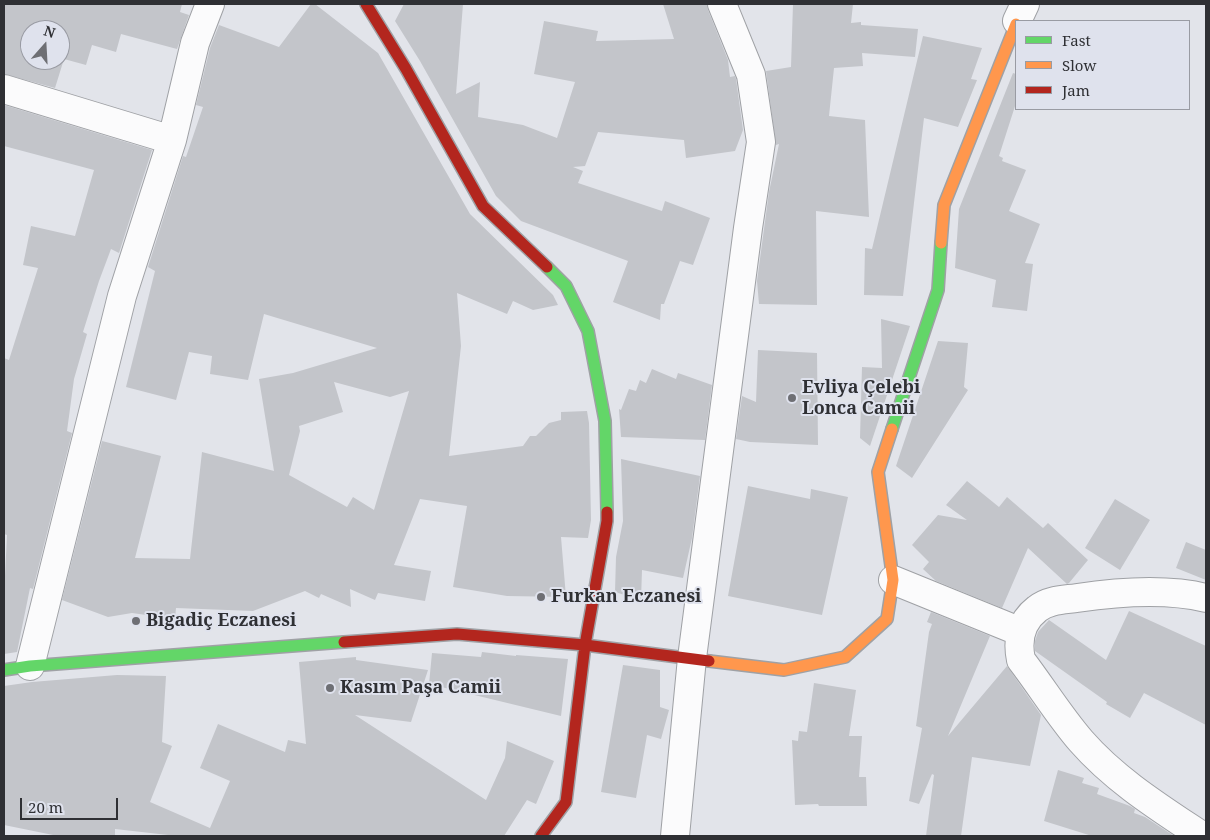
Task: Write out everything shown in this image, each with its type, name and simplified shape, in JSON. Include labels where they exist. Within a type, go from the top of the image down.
[{"type":"street","points":[[30,666],[122,296],[172,140],[195,43],[210,4]]},
{"type":"street","points":[[366,4],[406,69],[483,206],[566,286],[588,331],[605,421],[607,521],[585,645],[566,802],[541,836]]},
{"type":"street","points":[[675,836],[692,658],[745,248],[761,142],[751,75],[722,4]]},
{"type":"street","points":[[1018,20],[1024,4]]},
{"type":"street","points":[[4,670],[30,666],[457,634],[585,645],[784,670],[845,657],[887,619],[892,580],[878,472],[938,290],[944,205],[1015,28]]},
{"type":"street","points":[[4,89],[172,140]]},
{"type":"street","points":[[892,580],[1021,632]]},
{"type":"street","points":[[1202,836],[1147,800],[1114,773],[1081,741],[1021,660],[1018,647],[1021,632],[1027,618],[1038,608],[1050,602],[1113,593],[1167,593],[1206,598]]},
{"type":"building","points":[[4,4],[182,4],[180,12],[189,15],[177,49],[121,34],[116,52],[92,45],[86,65],[70,61],[70,20],[20,20],[20,70],[61,70],[55,88],[4,74]]},
{"type":"building","points":[[311,4],[315,4],[378,53],[470,214],[553,295],[558,305],[533,310],[513,301],[507,314],[457,293],[461,346],[449,456],[523,446],[530,436],[536,436],[549,423],[561,420],[561,412],[587,411],[589,423],[591,520],[588,538],[561,537],[566,597],[507,596],[453,587],[467,506],[420,499],[394,565],[431,571],[425,601],[378,593],[375,600],[350,589],[351,607],[321,594],[319,598],[305,591],[253,611],[176,608],[175,619],[132,613],[108,617],[62,600],[102,441],[161,456],[135,558],[190,559],[202,452],[274,471],[259,379],[293,373],[377,348],[264,314],[248,380],[210,374],[212,356],[189,352],[176,400],[126,387],[155,271],[148,267],[183,156],[186,157],[203,107],[196,105],[210,48],[219,25],[279,47]],"holes":[[[334,382],[390,397],[409,391],[374,510],[353,497],[347,507],[289,475],[300,431],[299,426],[343,412]]]},
{"type":"building","points":[[404,4],[463,4],[456,94],[480,82],[478,117],[523,125],[557,138],[575,82],[534,74],[544,21],[598,31],[596,41],[674,39],[663,4],[707,4],[728,60],[730,77],[735,76],[736,79],[743,130],[735,151],[686,158],[684,140],[598,132],[585,166],[573,167],[583,171],[578,183],[662,211],[665,201],[710,218],[693,265],[680,261],[664,304],[661,304],[660,320],[613,302],[628,261],[521,221],[496,196],[420,61],[395,21]]},
{"type":"building","points":[[793,4],[853,4],[851,23],[861,22],[861,25],[918,29],[915,57],[862,53],[863,66],[834,68],[829,116],[865,120],[869,217],[816,211],[817,305],[759,304],[757,281],[769,192],[779,144],[776,145],[766,71],[791,67]]},
{"type":"building","points":[[923,36],[982,48],[971,79],[977,80],[958,127],[924,118],[903,296],[864,295],[865,248],[872,249]]},
{"type":"building","points":[[1013,73],[1015,74],[1015,106],[999,156],[1003,158],[1002,161],[1026,170],[1009,211],[1040,224],[1025,263],[1033,264],[1027,311],[992,307],[996,280],[955,268],[959,209]]},
{"type":"building","points":[[4,105],[152,150],[119,253],[111,249],[83,332],[87,334],[74,379],[67,431],[72,433],[33,589],[30,588],[17,652],[4,654],[7,535],[4,534],[4,358],[9,360],[38,268],[23,265],[31,226],[75,236],[94,170],[4,146]]},
{"type":"building","points":[[881,319],[910,326],[870,446],[860,438],[862,367],[882,368]]},
{"type":"building","points":[[938,341],[968,343],[964,387],[968,390],[912,478],[896,466]]},
{"type":"building","name":"Evliya Çelebi Lonca Camii","points":[[758,350],[817,353],[818,445],[750,442],[736,439],[742,396],[756,402]]},
{"type":"building","points":[[652,369],[676,379],[678,373],[712,385],[705,440],[621,437],[619,409],[621,410],[629,389],[636,391],[640,380],[646,383]]},
{"type":"building","points":[[621,459],[700,476],[692,538],[683,578],[642,570],[641,600],[615,592],[616,557],[623,521]]},
{"type":"building","points":[[967,481],[999,507],[1007,497],[1043,528],[1048,523],[1088,560],[1067,584],[1028,548],[1002,608],[936,581],[923,569],[929,562],[912,545],[938,515],[967,520],[946,505]]},
{"type":"building","points":[[748,486],[810,499],[811,489],[848,497],[822,615],[728,596]]},
{"type":"building","points":[[1115,499],[1150,520],[1120,570],[1085,548]]},
{"type":"building","points":[[1186,542],[1206,550],[1206,580],[1176,568]]},
{"type":"building","points":[[1129,611],[1206,646],[1206,725],[1144,693],[1130,718],[1106,704],[1107,702],[1035,651],[1035,641],[1038,632],[1049,620],[1106,660]]},
{"type":"building","points":[[931,612],[990,636],[948,736],[1007,666],[1041,715],[1030,766],[972,757],[961,836],[926,836],[934,775],[932,774],[919,804],[909,801],[922,728],[916,726],[929,632],[932,624],[927,622]]},
{"type":"building","points":[[482,652],[568,659],[561,716],[429,684],[432,653],[481,657]]},
{"type":"building","points":[[356,657],[356,660],[428,670],[411,722],[355,715],[486,800],[505,758],[507,741],[554,761],[536,804],[527,800],[504,836],[177,836],[115,829],[115,836],[58,836],[4,825],[4,686],[117,675],[166,676],[162,742],[172,746],[150,802],[210,828],[230,781],[200,768],[218,724],[285,752],[288,740],[306,744],[299,662]]},
{"type":"building","points":[[623,665],[660,670],[660,707],[669,710],[661,739],[647,735],[636,798],[601,792]]},
{"type":"building","points":[[814,683],[856,690],[849,736],[862,736],[859,777],[866,777],[867,806],[795,805],[792,740],[798,741],[799,731],[807,732]]},
{"type":"building","points":[[1058,770],[1084,778],[1082,783],[1099,788],[1097,794],[1130,806],[1135,809],[1134,813],[1145,817],[1174,836],[1092,836],[1044,821]]},
{"type":"traffic: fast","points":[[892,429],[938,290],[941,243]]},
{"type":"traffic: fast","points":[[547,267],[566,286],[588,331],[605,421],[607,512]]},
{"type":"traffic: fast","points":[[4,670],[30,666],[344,642]]},
{"type":"traffic: slow","points":[[941,243],[944,205],[1015,27]]},
{"type":"traffic: slow","points":[[709,661],[784,670],[845,657],[887,619],[893,580],[878,472],[892,429]]},
{"type":"traffic: jam","points":[[366,4],[406,69],[483,206],[547,267]]},
{"type":"traffic: jam","points":[[541,836],[566,802],[585,645],[607,512]]},
{"type":"traffic: jam","points":[[344,642],[457,634],[585,645],[709,661]]},
{"type":"place","name":"Evliya Çelebi Lonca Camii","points":[[792,398]]},
{"type":"place","name":"Furkan Eczanesi","points":[[541,597]]},
{"type":"place","name":"Bigadiç Eczanesi","points":[[136,621]]},
{"type":"place","name":"Kasım Paşa Camii","points":[[330,688]]}]
